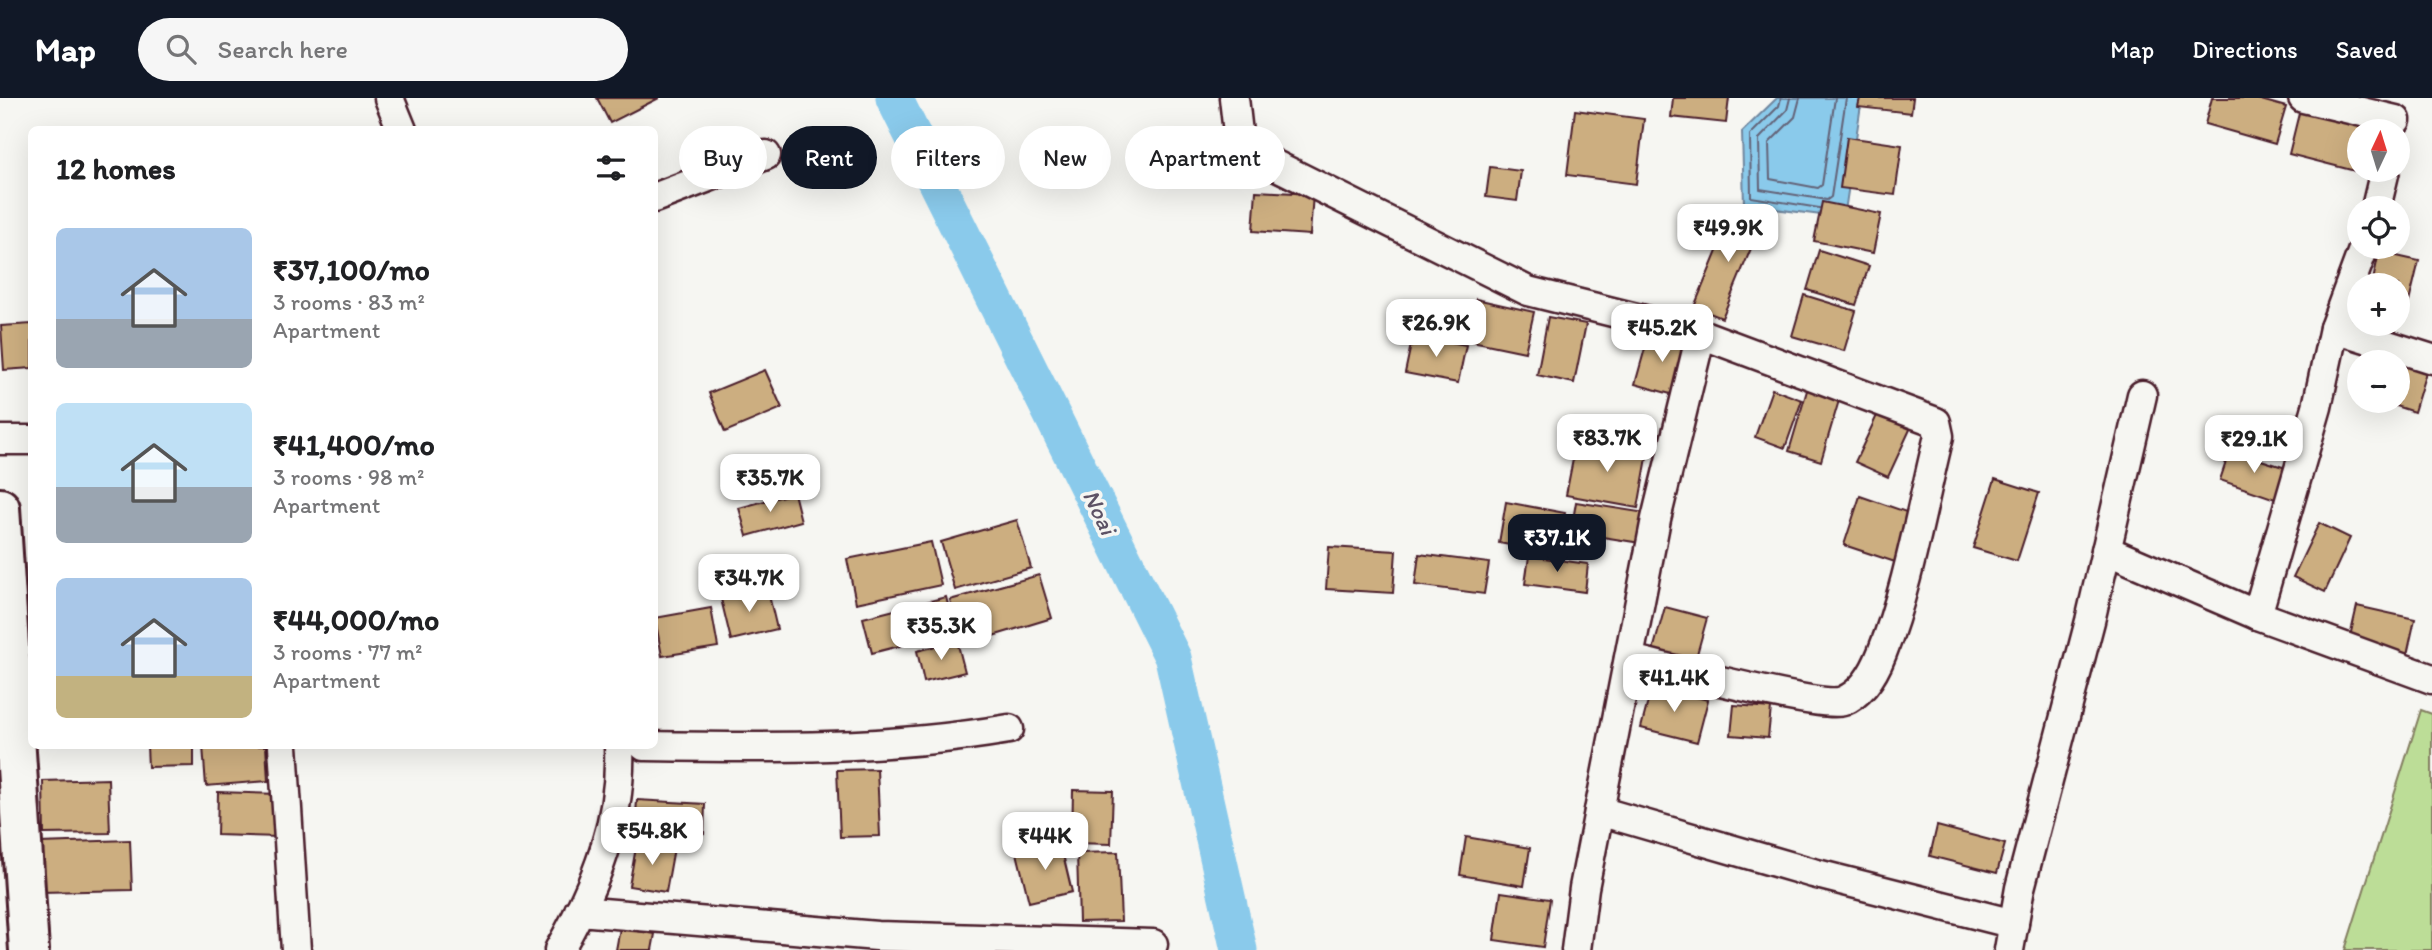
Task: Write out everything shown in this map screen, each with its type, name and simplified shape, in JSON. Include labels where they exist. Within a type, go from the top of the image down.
[{"type":"street","points":[[389,98],[400,126]]},
{"type":"street","points":[[1234,98],[1238,133],[1253,153],[1528,291],[1701,334],[1936,422],[1940,436],[1895,611],[1882,654],[1862,689],[1841,702],[1798,698],[1629,659]]},
{"type":"street","points":[[2303,98],[2397,116]]},
{"type":"street","points":[[658,196],[679,188]]},
{"type":"street","points":[[2257,615],[2317,407],[2334,328],[2360,259]]},
{"type":"street","points":[[2334,328],[2432,359]]},
{"type":"street","points":[[1576,950],[1599,811],[1656,519],[1701,334]]},
{"type":"street","points":[[1599,811],[1813,873],[2012,937],[2020,888],[2106,550],[2142,395]]},
{"type":"street","points":[[0,440],[28,440]]},
{"type":"street","points":[[0,508],[24,721],[29,950]]},
{"type":"street","points":[[2106,550],[2257,615],[2432,679]]},
{"type":"street","points":[[658,746],[805,749],[943,740],[1009,729]]},
{"type":"street","points":[[283,749],[296,950]]},
{"type":"street","points":[[559,950],[606,850],[620,784],[619,749]]},
{"type":"street","points":[[579,911],[877,936],[1153,944]]},
{"type":"green space","points":[[2421,710],[2432,714],[2432,950],[2345,950]]},
{"type":"water","points":[[1777,98],[1862,98],[1844,218],[1744,205],[1742,132]]},
{"type":"building","points":[[597,98],[659,98],[610,123]]},
{"type":"building","points":[[1673,98],[1729,98],[1726,123],[1671,117]]},
{"type":"building","points":[[1860,98],[1913,98],[1911,113],[1858,107]]},
{"type":"building","points":[[2212,98],[2254,98],[2286,107],[2275,144],[2205,124]]},
{"type":"building","points":[[2301,105],[2353,119],[2347,119],[2347,169],[2289,154]]},
{"type":"building","points":[[1575,110],[1644,119],[1636,184],[1567,175]]},
{"type":"building","points":[[1847,137],[1902,145],[1895,195],[1840,188]]},
{"type":"building","points":[[1490,167],[1521,171],[1517,201],[1486,197]]},
{"type":"building","points":[[1256,191],[1313,194],[1310,235],[1253,231]]},
{"type":"building","points":[[1822,202],[1881,214],[1873,253],[1814,241]]},
{"type":"building","points":[[1734,210],[1762,222],[1722,318],[1694,307]]},
{"type":"building","points":[[1819,250],[1869,266],[1856,305],[1807,290]]},
{"type":"building","points":[[2378,259],[2419,261],[2410,298],[2410,273],[2375,273]]},
{"type":"building","points":[[1804,295],[1856,311],[1844,351],[1792,336]]},
{"type":"building","points":[[1476,299],[1534,312],[1525,352],[1467,340]]},
{"type":"building","points":[[1548,317],[1586,324],[1574,383],[1537,375]]},
{"type":"building","points":[[28,324],[28,368],[4,370],[1,326]]},
{"type":"building","points":[[1649,334],[1688,344],[1674,395],[1635,384]]},
{"type":"building","points":[[1413,335],[1466,345],[1458,383],[1405,373]]},
{"type":"building","points":[[2410,367],[2426,372],[2414,412],[2410,411]]},
{"type":"building","points":[[765,370],[782,408],[725,432],[709,393]]},
{"type":"building","points":[[1808,387],[1840,397],[1821,461],[1789,451]]},
{"type":"building","points":[[1772,389],[1802,400],[1785,448],[1755,437]]},
{"type":"building","points":[[1880,409],[1913,423],[1888,477],[1855,462]]},
{"type":"building","points":[[1577,439],[1648,452],[1638,508],[1566,495]]},
{"type":"building","points":[[2230,450],[2289,469],[2278,500],[2220,480]]},
{"type":"building","points":[[1995,479],[2039,493],[2017,561],[1973,548]]},
{"type":"building","points":[[794,493],[801,521],[747,536],[739,508]]},
{"type":"building","points":[[1860,496],[1915,515],[1898,563],[1844,545]]},
{"type":"building","points":[[1506,502],[1565,513],[1557,554],[1499,543]]},
{"type":"building","points":[[1576,502],[1652,514],[1647,544],[1571,532]]},
{"type":"building","points":[[1017,520],[1031,568],[955,590],[941,542]]},
{"type":"building","points":[[2319,523],[2350,538],[2325,592],[2293,577]]},
{"type":"building","points":[[931,542],[941,585],[856,603],[847,559]]},
{"type":"building","points":[[1329,547],[1396,551],[1393,593],[1326,589]]},
{"type":"building","points":[[1419,554],[1489,563],[1484,594],[1415,585]]},
{"type":"building","points":[[1529,556],[1588,564],[1585,592],[1525,584]]},
{"type":"building","points":[[1039,575],[1052,618],[963,645],[950,600]]},
{"type":"building","points":[[767,587],[777,629],[731,640],[721,599]]},
{"type":"building","points":[[946,597],[955,632],[872,653],[863,618]]},
{"type":"building","points":[[12,599],[28,599],[28,639],[13,639]]},
{"type":"building","points":[[2357,606],[2415,619],[2407,655],[2349,641]]},
{"type":"building","points":[[1665,607],[1707,618],[1694,665],[1652,654]]},
{"type":"building","points":[[711,608],[718,647],[662,656],[658,617]]},
{"type":"building","points":[[957,641],[965,672],[924,682],[917,651]]},
{"type":"building","points":[[1652,686],[1708,700],[1697,742],[1641,728]]},
{"type":"building","points":[[1734,705],[1771,708],[1768,738],[1731,735]]},
{"type":"building","points":[[147,749],[194,749],[194,766],[148,767]]},
{"type":"building","points":[[203,749],[266,749],[268,781],[206,786]]},
{"type":"building","points":[[877,769],[880,836],[840,837],[837,770]]},
{"type":"building","points":[[108,779],[110,833],[44,834],[43,781]]},
{"type":"building","points":[[1073,790],[1113,791],[1111,844],[1072,843]]},
{"type":"building","points":[[218,792],[279,794],[279,837],[217,835]]},
{"type":"building","points":[[637,800],[705,804],[704,834],[635,830]]},
{"type":"building","points":[[1937,826],[2005,844],[1997,873],[1930,856]]},
{"type":"building","points":[[1466,837],[1530,848],[1524,886],[1460,875]]},
{"type":"building","points":[[130,840],[132,890],[41,892],[39,843]]},
{"type":"building","points":[[637,842],[674,848],[666,892],[629,886]]},
{"type":"building","points":[[1060,842],[1072,892],[1029,902],[1017,853]]},
{"type":"building","points":[[1118,852],[1121,921],[1079,922],[1077,853]]},
{"type":"building","points":[[1501,892],[1550,899],[1543,947],[1494,940]]},
{"type":"building","points":[[620,928],[655,934],[652,950],[616,950]]},
{"type":"waterway","name":"Noai","points":[[894,98],[1173,658],[1239,950]]}]
